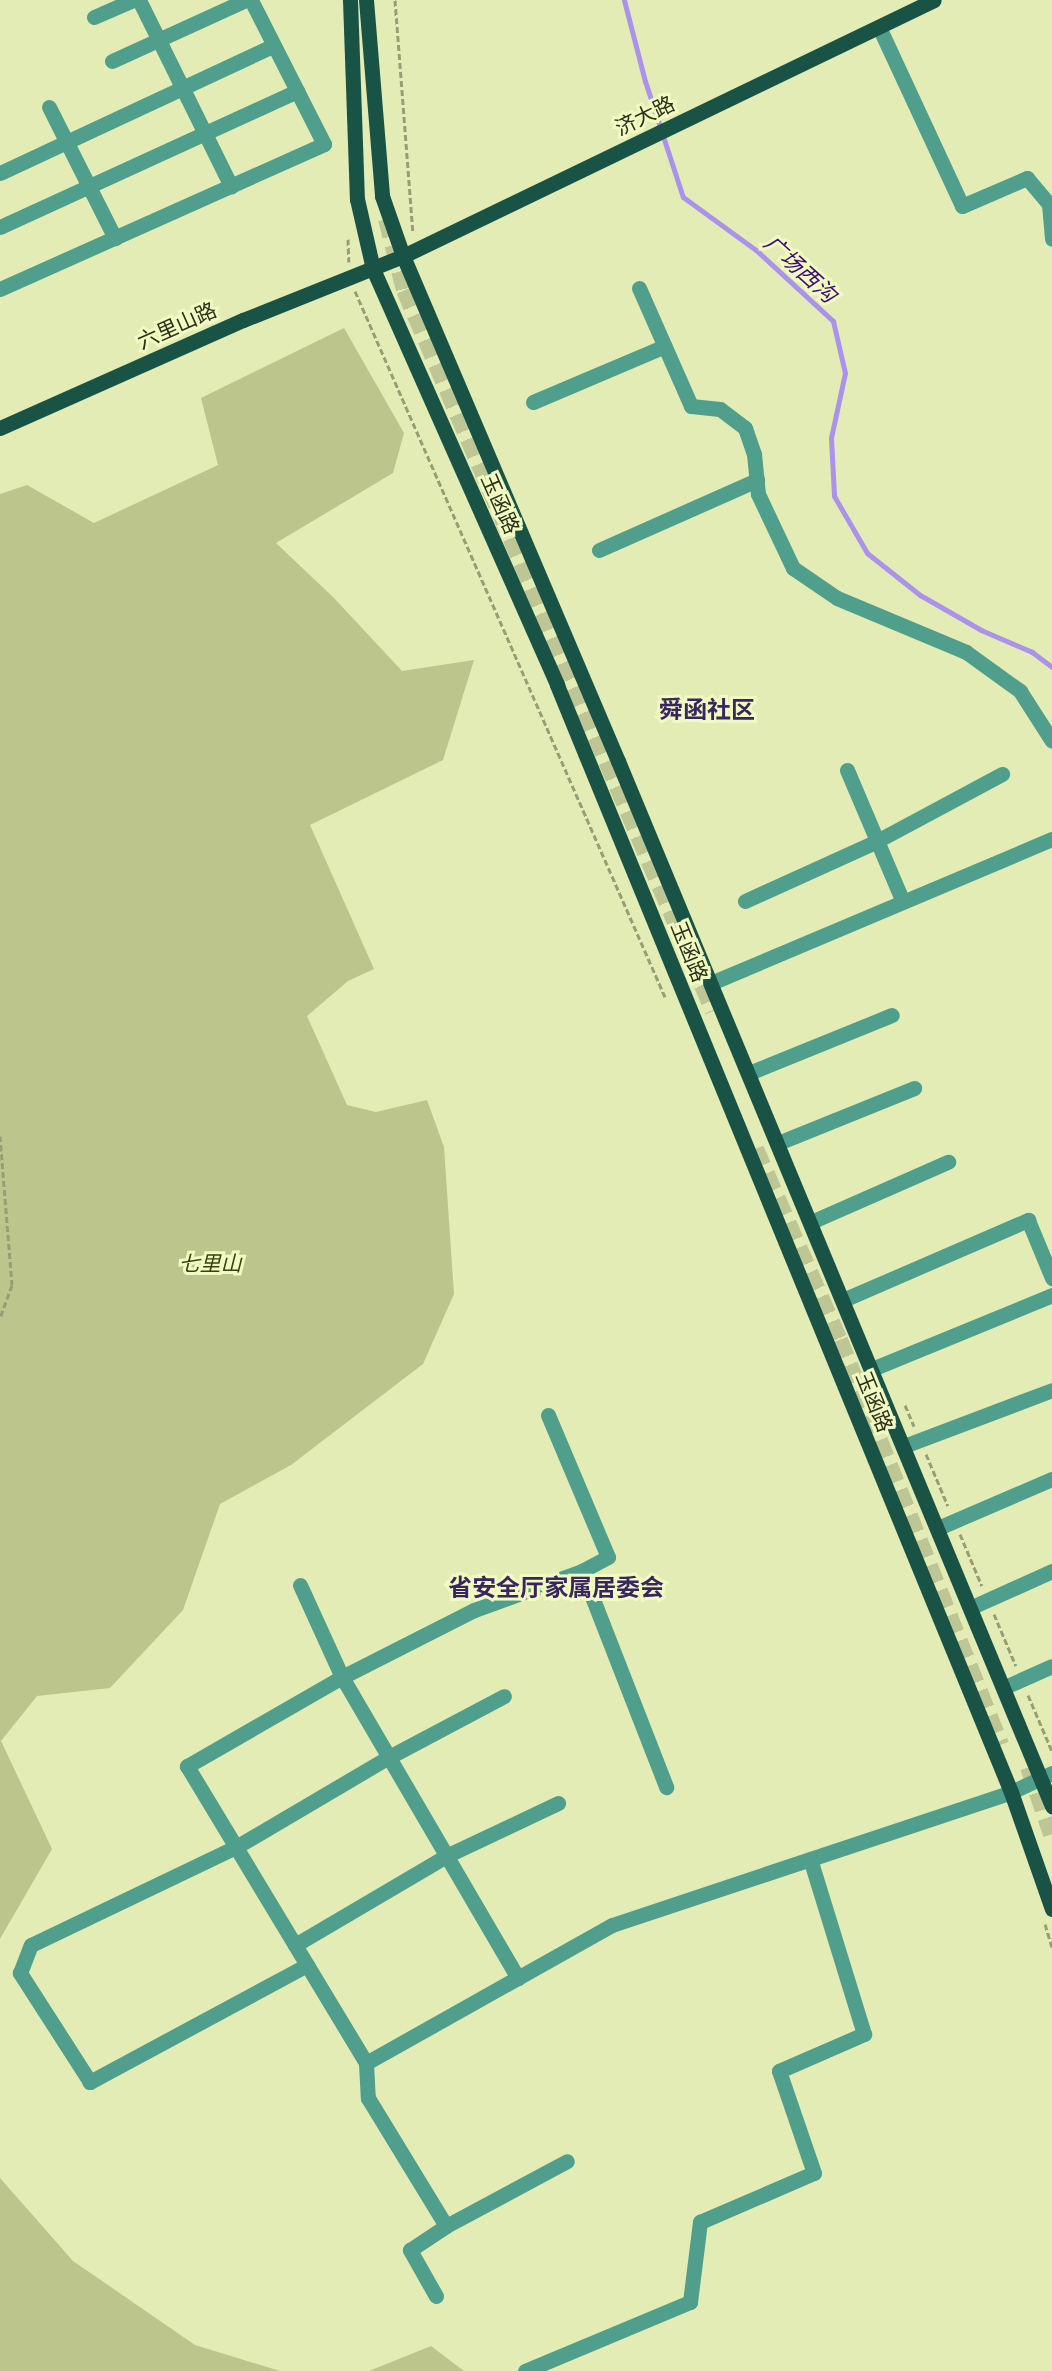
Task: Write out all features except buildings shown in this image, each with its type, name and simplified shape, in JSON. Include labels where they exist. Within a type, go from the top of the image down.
[{"type":"main road","name":"玉函路","points":[[350,0],[357,199],[373,270],[557,685],[1011,1792],[1052,1910]]},
{"type":"main road","name":"玉函路","points":[[366,0],[382,196],[409,253],[938,1528],[1005,1687],[1047,1776],[1052,1806]]},
{"type":"main road","name":"济大路","points":[[373,270],[934,0]]},
{"type":"main road","name":"六里山路","points":[[0,428],[243,320],[373,270]]},
{"type":"street","points":[[94,17],[133,0]]},
{"type":"street","points":[[139,0],[231,186]]},
{"type":"street","points":[[2,285],[115,238],[324,144],[274,45],[248,0],[112,60]]},
{"type":"street","points":[[879,27],[962,206],[1027,178],[1049,204],[1052,239]]},
{"type":"street","points":[[0,173],[274,45]]},
{"type":"street","points":[[0,227],[297,91]]},
{"type":"street","points":[[49,107],[115,238]]},
{"type":"street","points":[[639,288],[691,406],[720,409],[745,429],[754,454],[758,494],[794,568],[837,598],[966,652],[1020,691],[1052,741]]},
{"type":"street","points":[[533,402],[665,346]]},
{"type":"street","points":[[599,550],[757,480]]},
{"type":"street","points":[[847,770],[903,902]]},
{"type":"street","points":[[745,901],[877,841],[1002,774]]},
{"type":"street","points":[[711,983],[1052,839]]},
{"type":"street","points":[[749,1073],[892,1016]]},
{"type":"street","points":[[778,1143],[914,1088]]},
{"type":"street","points":[[811,1222],[948,1162]]},
{"type":"street","points":[[843,1300],[1028,1220],[1052,1278]]},
{"type":"street","points":[[872,1369],[1052,1295]]},
{"type":"street","points":[[904,1446],[1052,1390]]},
{"type":"street","points":[[446,2226],[368,2098],[366,2063],[187,1766],[342,1677],[474,1610],[582,1571],[608,1557],[548,1415]]},
{"type":"street","points":[[938,1528],[1052,1479]]},
{"type":"street","points":[[582,1571],[666,1787]]},
{"type":"street","points":[[972,1607],[1052,1571]]},
{"type":"street","points":[[300,1585],[342,1677],[518,1978]]},
{"type":"street","points":[[1005,1687],[1052,1666]]},
{"type":"street","points":[[307,1965],[90,2082],[20,1973],[31,1945],[236,1847],[389,1757],[504,1696]]},
{"type":"street","points":[[366,2063],[612,1925],[1011,1792],[1047,1776]]},
{"type":"street","points":[[295,1945],[446,1856],[558,1803]]},
{"type":"street","points":[[525,2371],[690,2302],[700,2222],[814,2173],[779,2071],[864,2034],[810,1859]]},
{"type":"street","points":[[436,2296],[410,2250],[446,2226],[567,2161]]},
{"type":"path","points":[[395,0],[409,253]]},
{"type":"path","points":[[0,1136],[12,1285],[0,1318]]},
{"type":"path","points":[[902,1398],[916,1431]]},
{"type":"path","points":[[926,1453],[949,1508]]},
{"type":"path","points":[[958,1530],[986,1596]]},
{"type":"path","points":[[991,1607],[1019,1674]]},
{"type":"path","points":[[1024,1685],[1052,1751]]},
{"type":"green space","name":"七里山","points":[[344,328],[404,433],[393,473],[276,543],[334,598],[402,671],[474,660],[443,760],[310,825],[374,969],[348,981],[307,1016],[347,1105],[376,1112],[427,1100],[444,1147],[454,1294],[423,1364],[291,1465],[220,1504],[183,1610],[110,1688],[37,1696],[1,1741],[52,1849],[0,1939],[0,494],[27,485],[94,523],[218,465],[201,398]]},
{"type":"green space","points":[[0,2178],[73,2261],[195,2345],[280,2371],[0,2371]]},
{"type":"green space","points":[[431,2346],[464,2371],[369,2371]]},
{"type":"waterway","name":"广场西沟","points":[[624,0],[645,81],[683,197],[756,250],[833,321],[845,373],[831,438],[834,496],[867,553],[920,595],[981,630],[1032,652],[1052,667]]},
{"type":"tunnel","points":[[387,219],[405,290],[714,1011]]},
{"type":"tunnel","points":[[755,1149],[839,1340],[1000,1745]]},
{"type":"tunnel","points":[[1029,1767],[1052,1834]]},
{"type":"district","name":"舜函社区","points":[[707,711]]},
{"type":"district","name":"省安全厅家属居委会","points":[[556,1589]]}]
